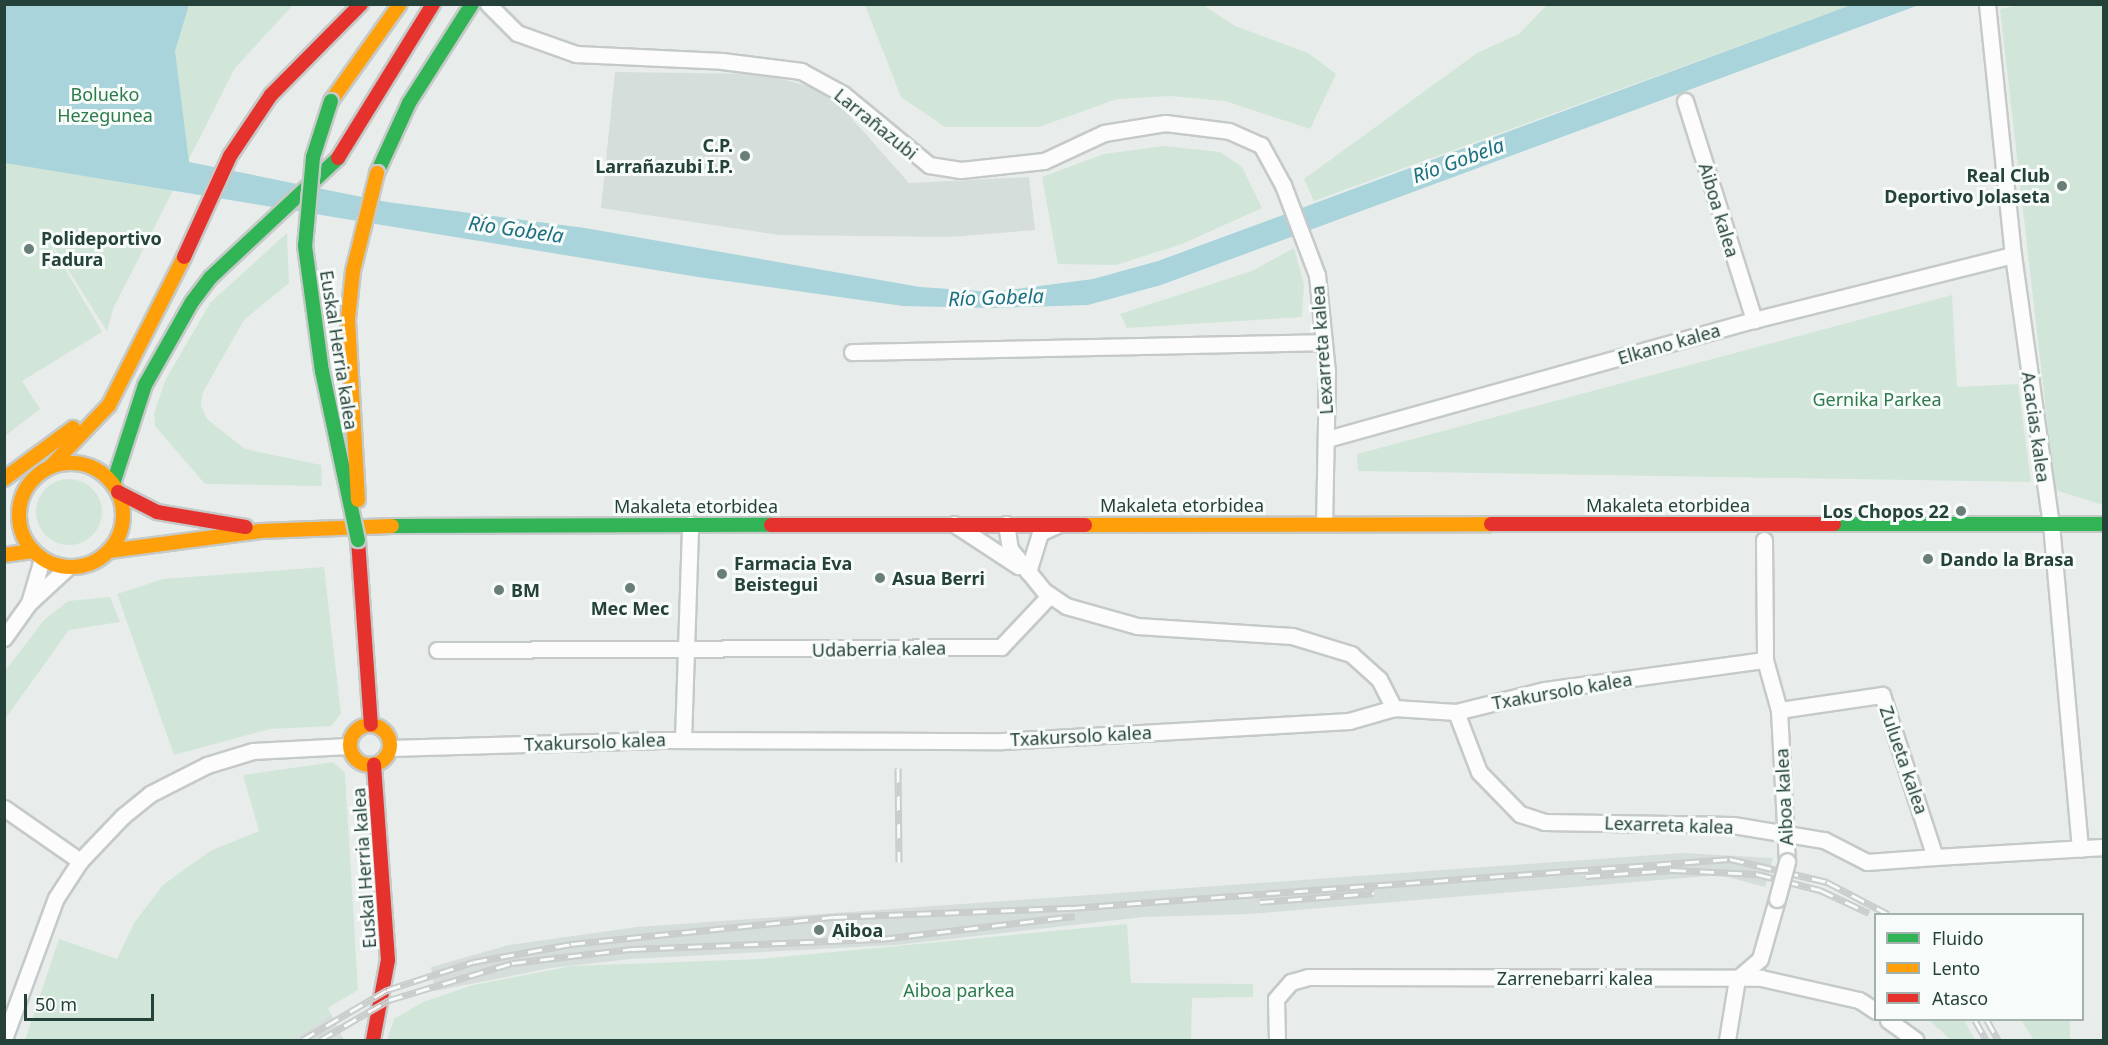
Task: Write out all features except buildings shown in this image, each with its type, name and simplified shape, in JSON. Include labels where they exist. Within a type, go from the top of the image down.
[{"type":"street","points":[[4,496],[26,486],[92,427],[157,317],[230,156],[271,95],[361,4]]},
{"type":"street","name":"Euskal Herria kalea","points":[[371,724],[358,540],[322,371],[305,246],[313,157],[331,101],[400,4]]},
{"type":"street","points":[[4,638],[29,603],[68,567],[97,560],[109,551],[122,529],[116,488],[133,416],[167,342],[212,277],[332,169],[418,20],[433,4]]},
{"type":"street","points":[[358,540],[348,319],[353,271],[377,173],[409,103],[472,4]]},
{"type":"street","name":"Larrañazubi","points":[[488,4],[517,33],[576,54],[722,61],[801,71],[843,94],[929,165],[961,170],[1044,161],[1104,133],[1165,123],[1229,131],[1261,145],[1283,185]]},
{"type":"street","name":"Acacias kalea","points":[[1987,4],[2013,255],[2051,524],[2080,849]]},
{"type":"street","name":"Aiboa kalea","points":[[1685,101],[1754,320]]},
{"type":"street","name":"Lexarreta kalea","points":[[1283,185],[1310,253],[1324,342],[1327,440],[1324,522]]},
{"type":"street","name":"Elkano kalea","points":[[1327,440],[1754,320],[2013,255]]},
{"type":"street","points":[[852,352],[1324,342]]},
{"type":"street","points":[[4,479],[75,427],[116,386]]},
{"type":"street","points":[[51,466],[85,464],[116,488]]},
{"type":"street","points":[[26,486],[20,527],[38,555],[29,603]]},
{"type":"street","name":"Makaleta etorbidea","points":[[116,488],[158,512],[261,531]]},
{"type":"street","name":"Makaleta etorbidea","points":[[109,551],[261,531],[690,524],[1324,522],[2103,524]]},
{"type":"street","points":[[1028,572],[1040,533],[1060,523]]},
{"type":"street","points":[[683,740],[690,524]]},
{"type":"street","points":[[954,524],[1028,572]]},
{"type":"street","points":[[1006,524],[1010,549],[1050,595],[1066,606],[1137,626],[1292,636],[1351,654],[1379,679],[1394,708]]},
{"type":"street","name":"Aiboa kalea","points":[[1737,979],[1760,959],[1787,861],[1788,834],[1779,710],[1765,660],[1764,540]]},
{"type":"street","points":[[4,555],[38,555],[68,567]]},
{"type":"street","name":"Udaberria kalea","points":[[436,650],[686,652],[1001,647],[1050,595]]},
{"type":"street","name":"Txakursolo kalea","points":[[390,748],[683,740],[1002,741],[1349,721],[1394,708],[1456,712],[1545,690],[1765,660]]},
{"type":"street","name":"Zulueta kalea","points":[[1779,710],[1882,695],[1936,856]]},
{"type":"street","name":"Lexarreta kalea","points":[[1456,712],[1479,772],[1520,814],[1544,822],[1733,825],[1824,840],[1867,862],[2103,847]]},
{"type":"street","points":[[371,724],[383,729],[390,748],[374,764],[359,762],[348,746],[358,728],[371,724]]},
{"type":"street","points":[[4,1039],[11,997],[56,898],[80,861],[150,794],[207,765],[253,751],[348,746]]},
{"type":"street","name":"Euskal Herria kalea","points":[[373,1041],[388,960],[374,764]]},
{"type":"street","points":[[4,808],[80,861]]},
{"type":"street","name":"Zarrenebarri kalea","points":[[1277,1041],[1276,999],[1291,982],[1308,977],[1786,980],[1859,1000],[1874,1010]]},
{"type":"street","points":[[1727,1041],[1737,979]]},
{"type":"street","points":[[1889,1021],[1916,1041]]},
{"type":"shaded area","name":"C.P. Larrañazubi I.P.","points":[[615,72],[764,74],[811,87],[840,105],[909,183],[1029,177],[1035,230],[950,237],[779,235],[601,208]]},
{"type":"shaded area","points":[[1683,853],[1773,858],[1765,887],[1720,875],[1250,914],[1144,917],[896,945],[631,959],[551,968],[435,991],[431,967],[509,945],[637,927]]},
{"type":"shaded area","points":[[331,1014],[344,1040],[292,1040]]},
{"type":"green space","name":"Bolueko Hezegunea","points":[[5,5],[293,5],[235,68],[113,309],[107,331],[39,224],[102,332],[22,381],[40,409],[5,436]]},
{"type":"green space","points":[[865,5],[1203,5],[1235,26],[1308,53],[1336,74],[1310,129],[1225,101],[1170,96],[1117,99],[1039,127],[945,127],[901,97]]},
{"type":"green space","points":[[1547,5],[1851,5],[1314,201],[1304,179],[1477,53],[1519,34]]},
{"type":"green space","name":"Real Club Deportivo Jolaseta","points":[[2020,5],[2103,5],[2103,505],[2055,490],[2000,9]]},
{"type":"green space","points":[[1164,146],[1220,152],[1242,167],[1262,208],[1182,244],[1116,265],[1058,264],[1042,177],[1104,154]]},
{"type":"green space","points":[[287,233],[289,283],[244,320],[203,392],[201,406],[207,419],[245,449],[321,465],[322,486],[205,484],[155,426],[154,413],[165,381],[210,303]]},
{"type":"green space","points":[[1294,248],[1304,284],[1302,317],[1127,328],[1120,314],[1252,271]]},
{"type":"green space","name":"Gernika Parkea","points":[[1952,295],[1957,387],[2018,384],[2031,482],[1358,471],[1357,454]]},
{"type":"green space","points":[[69,479],[82,481],[92,489],[100,499],[102,512],[100,525],[92,535],[82,543],[69,545],[56,543],[46,535],[38,525],[36,512],[38,499],[46,489],[56,481]]},
{"type":"green space","points":[[324,567],[341,714],[331,726],[270,729],[174,755],[117,594],[163,579]]},
{"type":"green space","points":[[110,597],[120,622],[69,630],[5,719],[5,671],[44,620],[68,601]]},
{"type":"green space","points":[[333,762],[345,773],[358,990],[328,1008],[331,1014],[292,1040],[25,1040],[59,939],[117,959],[134,923],[163,885],[210,851],[259,831],[243,775]]},
{"type":"green space","name":"Aiboa parkea","points":[[1127,924],[1131,983],[1253,984],[1253,997],[1192,998],[1191,1040],[387,1040],[394,1019],[423,1002],[473,985],[572,966],[760,959]]},
{"type":"green space","points":[[1930,1021],[1965,1021],[1975,1040],[1951,1040]]},
{"type":"green space","points":[[2022,1021],[2070,1021],[2070,1040],[2034,1040]]},
{"type":"water","name":"Río Gobela","points":[[4,5],[189,5],[175,51],[189,162],[387,202],[585,228],[920,287],[994,292],[1093,279],[1158,261],[1851,5],[1919,5],[1161,285],[1088,305],[991,308],[903,306],[698,277],[5,163]]},
{"type":"railway","points":[[898,768],[899,862]]},
{"type":"railway","points":[[302,1040],[387,990],[473,962],[571,944],[833,917],[1071,908],[1730,859],[1827,882],[1886,913]]},
{"type":"railway","points":[[1586,876],[1672,870],[1757,874],[1820,890],[1869,913]]},
{"type":"railway","points":[[1260,902],[1374,893]]},
{"type":"railway","points":[[320,1040],[389,1000],[512,963],[632,949],[881,939],[1075,916]]},
{"type":"railway","points":[[1976,1021],[1986,1040]]},
{"type":"railway","points":[[1988,1021],[1998,1040]]},
{"type":"traffic: fast","points":[[377,173],[409,103],[472,4]]},
{"type":"traffic: fast","points":[[331,101],[313,157],[305,246],[322,371],[358,540]]},
{"type":"traffic: fast","points":[[113,484],[145,385],[192,302],[211,277],[338,158]]},
{"type":"traffic: fast","points":[[1834,524],[2104,524]]},
{"type":"traffic: fast","points":[[392,526],[771,525]]},
{"type":"traffic: slow","points":[[331,101],[400,4]]},
{"type":"traffic: slow","points":[[358,500],[348,319],[353,271],[377,173]]},
{"type":"traffic: slow","points":[[51,466],[109,405],[184,257]]},
{"type":"traffic: slow","points":[[4,479],[73,428]]},
{"type":"traffic: slow","points":[[71,463],[91,467],[108,478],[119,495],[123,515],[119,535],[108,552],[91,563],[71,567],[51,563],[34,552],[23,535],[19,515],[23,495],[34,478],[51,467],[71,463]]},
{"type":"traffic: slow","points":[[1085,525],[1491,524]]},
{"type":"traffic: slow","points":[[109,551],[261,531],[392,526]]},
{"type":"traffic: slow","points":[[4,555],[33,551]]},
{"type":"traffic: slow","points":[[370,725],[378,726],[384,731],[389,737],[390,745],[389,753],[384,759],[378,764],[370,765],[362,764],[356,759],[351,753],[350,745],[351,737],[356,731],[362,726],[370,725]]},
{"type":"traffic: jam","points":[[184,257],[230,156],[271,95],[361,4]]},
{"type":"traffic: jam","points":[[338,158],[433,4]]},
{"type":"traffic: jam","points":[[118,492],[157,512],[246,527]]},
{"type":"traffic: jam","points":[[1491,524],[1834,524]]},
{"type":"traffic: jam","points":[[771,525],[1085,525]]},
{"type":"traffic: jam","points":[[358,540],[371,725]]},
{"type":"traffic: jam","points":[[373,1040],[388,960],[374,764]]},
{"type":"place","name":"C.P. Larrañazubi I.P.","points":[[745,156]]},
{"type":"place","name":"Real Club Deportivo Jolaseta","points":[[2062,186]]},
{"type":"place","name":"Polideportivo Fadura","points":[[29,249]]},
{"type":"place","name":"Los Chopos 22","points":[[1961,511]]},
{"type":"place","name":"Dando la Brasa","points":[[1928,559]]},
{"type":"place","name":"Farmacia Eva Beistegui","points":[[722,574]]},
{"type":"place","name":"Asua Berri","points":[[880,578]]},
{"type":"place","name":"Mec Mec","points":[[630,588]]},
{"type":"place","name":"BM","points":[[499,590]]},
{"type":"place","name":"Aiboa","points":[[819,930]]}]
